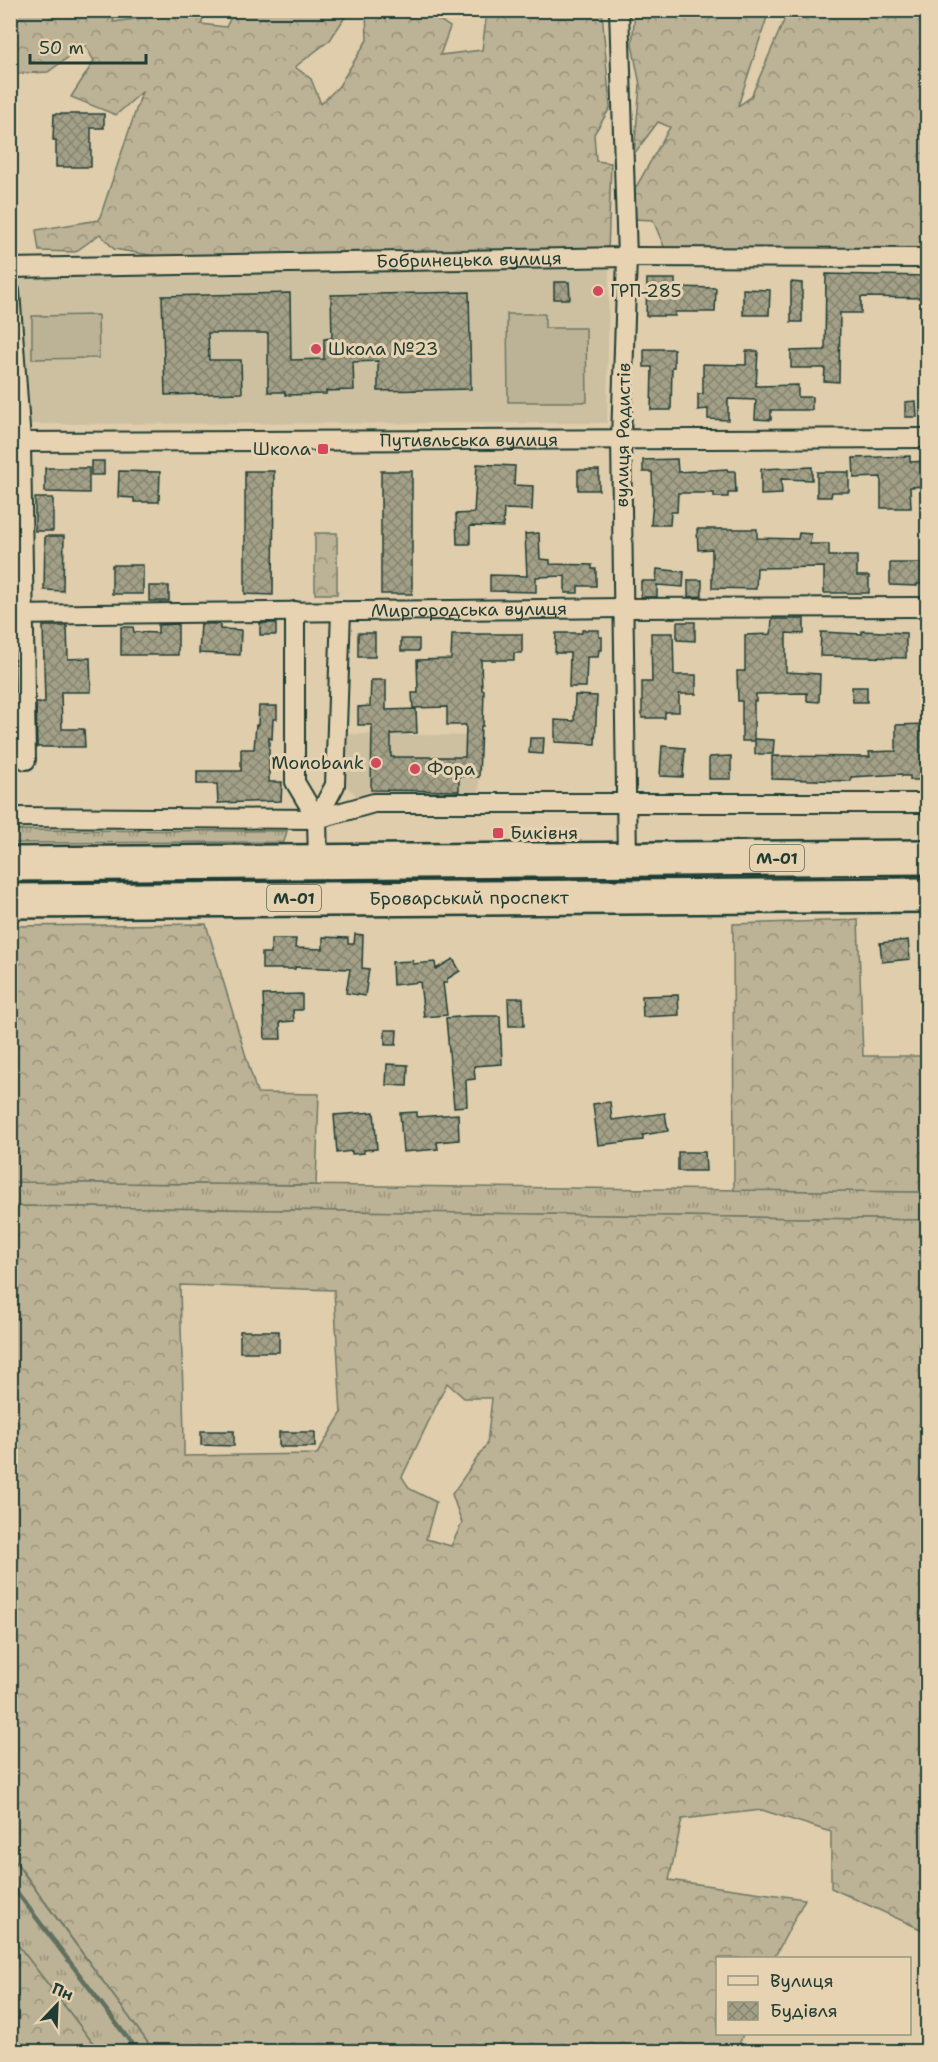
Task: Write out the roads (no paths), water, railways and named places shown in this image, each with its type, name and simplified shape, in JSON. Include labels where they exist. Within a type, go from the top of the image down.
[{"type":"highway","name":"Броварський проспект","points":[[10,864],[927,857]]},
{"type":"highway","name":"Броварський проспект","points":[[10,901],[927,895]]},
{"type":"street","name":"вулиця Радистів","points":[[620,10],[627,257],[621,439],[627,860]]},
{"type":"street","name":"Бобринецька вулиця","points":[[10,268],[627,257],[927,258]]},
{"type":"street","points":[[10,291],[16,442],[17,615],[26,760]]},
{"type":"street","name":"Путивльська вулиця","points":[[16,442],[927,438]]},
{"type":"street","name":"Миргородська вулиця","points":[[17,615],[927,607]]},
{"type":"street","points":[[295,611],[295,782],[317,819]]},
{"type":"street","points":[[318,862],[317,819],[335,785],[341,611]]},
{"type":"street","points":[[10,817],[317,819],[374,803],[927,803]]},
{"type":"waterway","points":[[10,1883],[138,2052]]},
{"type":"place","name":"ГРП-285","points":[[598,291]]},
{"type":"place","name":"Школа №23","points":[[316,349]]},
{"type":"place","name":"Школа","points":[[323,449]]},
{"type":"place","name":"Monobank","points":[[376,763]]},
{"type":"place","name":"Фора","points":[[415,769]]},
{"type":"place","name":"Бикiвня","points":[[498,833]]}]
